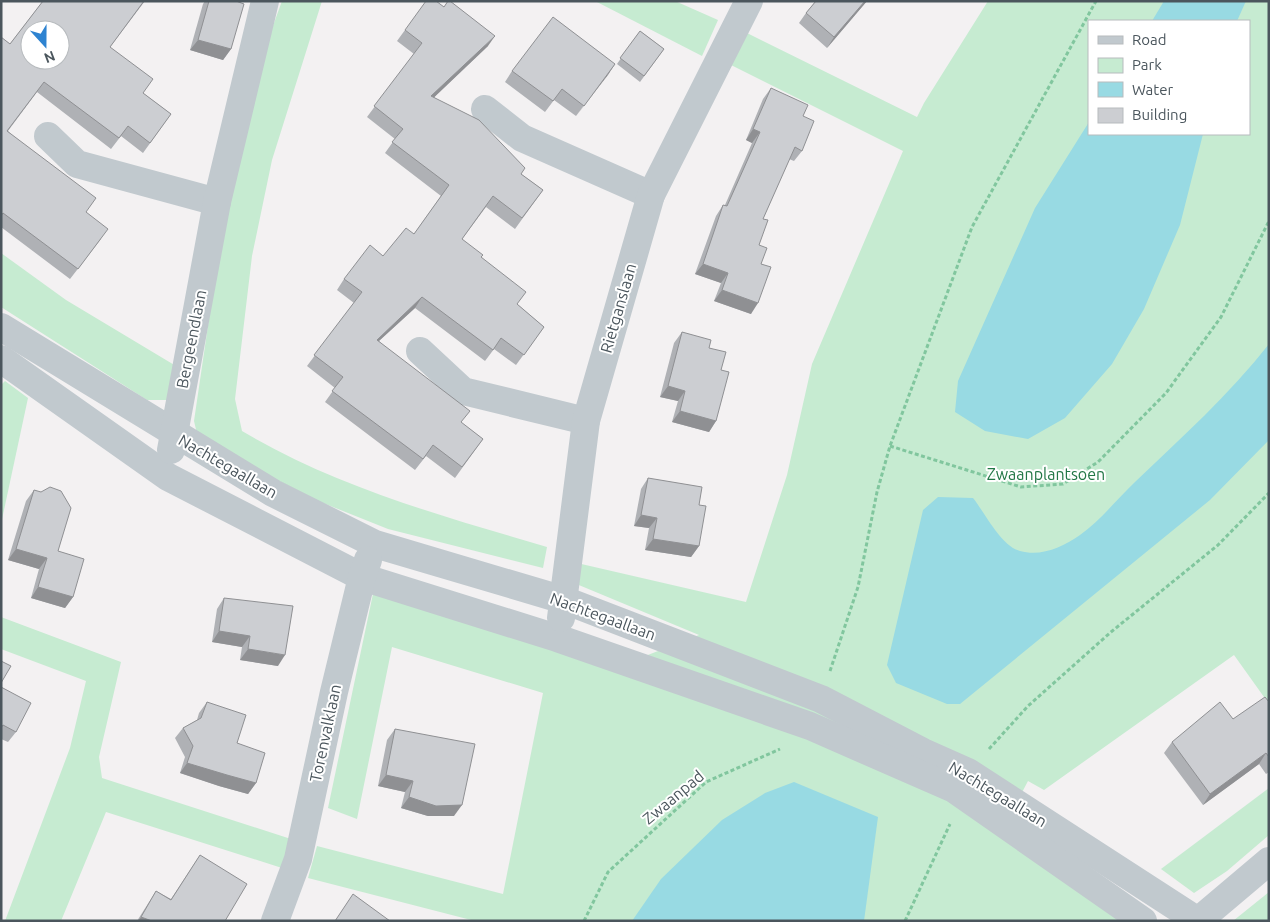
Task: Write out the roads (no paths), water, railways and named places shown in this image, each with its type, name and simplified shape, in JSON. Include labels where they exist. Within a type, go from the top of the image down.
[{"type":"street","name":"Bergeendlaan","points":[[168,477],[173,434],[217,202],[265,1]]},
{"type":"street","name":"Rietganslaan","points":[[557,638],[564,600],[586,421],[651,195],[749,1]]},
{"type":"street","points":[[485,109],[522,138],[651,195]]},
{"type":"street","points":[[48,136],[76,164],[217,202]]},
{"type":"street","name":"Nachtegaallaan","points":[[4,335],[273,493],[375,544],[564,600],[821,699],[923,752],[1143,921]]},
{"type":"street","points":[[420,352],[463,390],[586,421]]},
{"type":"street","name":"Nachtegaallaan","points":[[1,359],[168,477],[362,577],[557,638],[961,780],[1198,921]]},
{"type":"street","name":"Torenvalklaan","points":[[275,921],[298,860],[334,692],[362,577],[375,544]]},
{"type":"street","points":[[1198,921],[1269,861]]},
{"type":"water","points":[[1164,1],[1246,1],[1237,20],[1153,20]]},
{"type":"water","points":[[1088,124],[1088,135],[1203,135],[1180,225],[1144,309],[1112,364],[1065,418],[1028,439],[985,431],[955,412],[958,381],[1035,208]]},
{"type":"water","points":[[1269,344],[1269,440],[1210,500],[960,704],[947,704],[896,683],[887,665],[923,510],[938,497],[973,498],[1000,536],[1013,548],[1028,553],[1052,550],[1080,535],[1094,523],[1204,416],[1238,381]]},
{"type":"water","points":[[794,782],[878,817],[864,921],[632,921],[661,879],[722,820],[765,793]]},
{"type":"park label","name":"Zwaanplantsoen","points":[[1046,474]]}]
